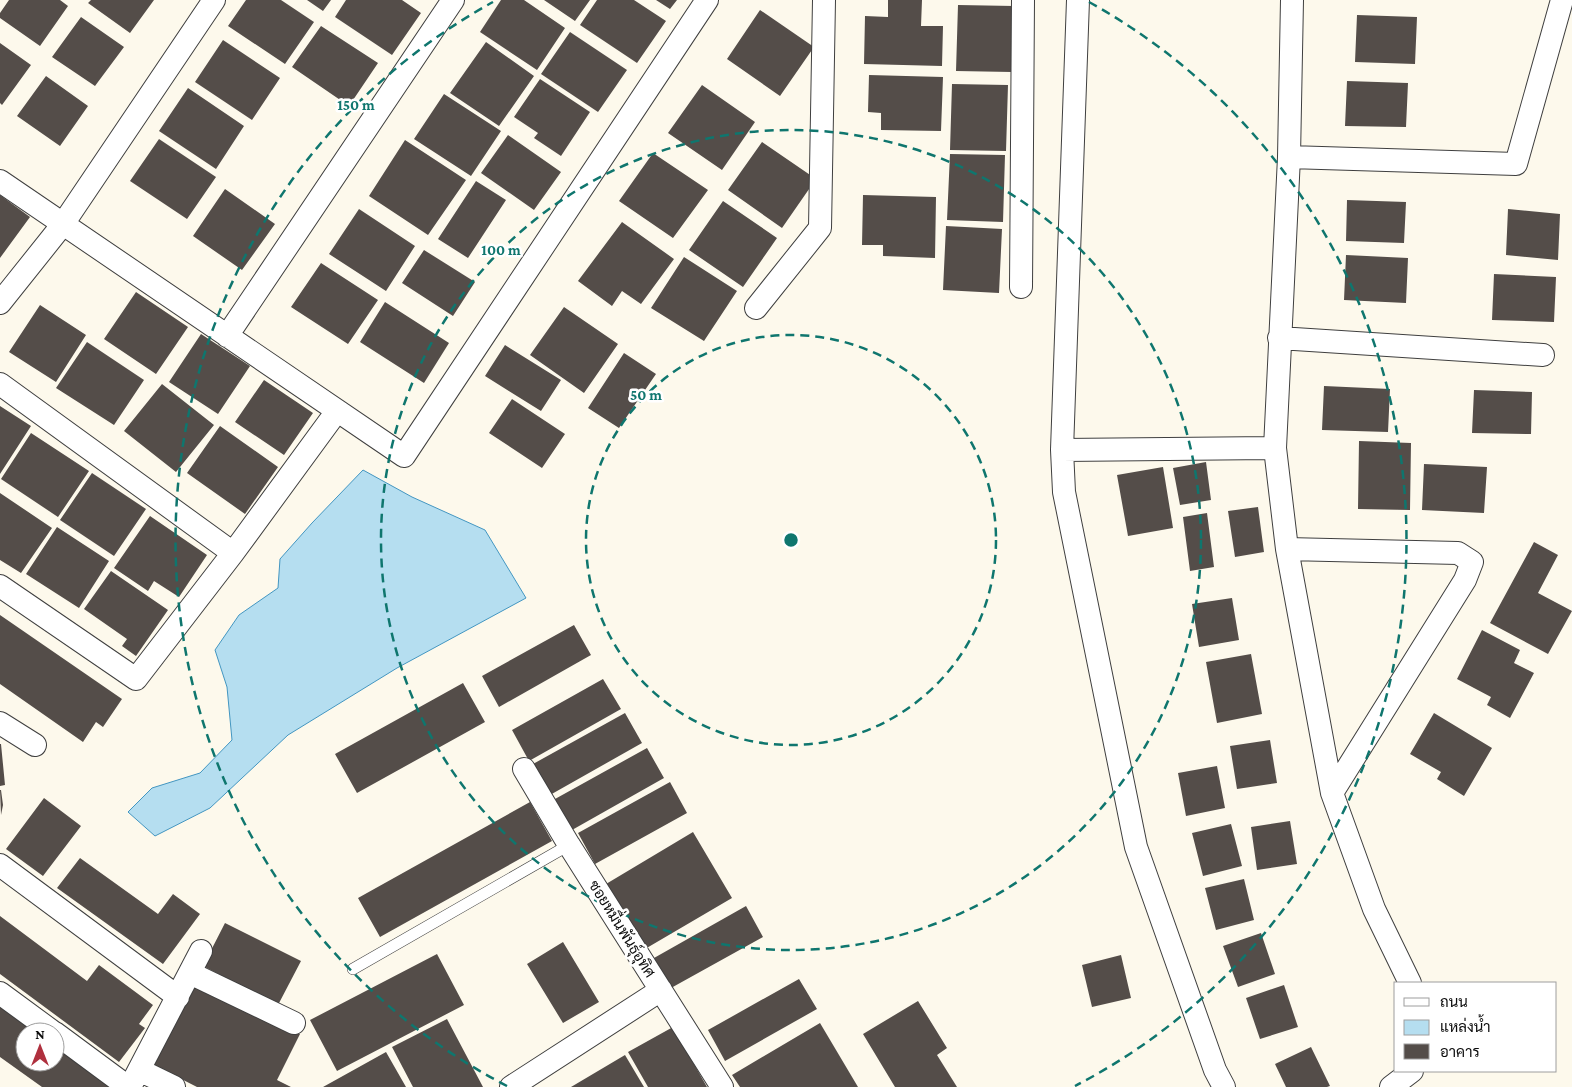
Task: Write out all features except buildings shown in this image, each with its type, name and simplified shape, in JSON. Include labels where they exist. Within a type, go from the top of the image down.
[{"type":"street","points":[[0,303],[63,224],[214,0]]},
{"type":"street","points":[[227,336],[453,0]]},
{"type":"street","points":[[0,181],[404,456],[707,0]]},
{"type":"street","points":[[756,308],[820,228],[824,0]]},
{"type":"street","points":[[1021,287],[1023,0]]},
{"type":"street","points":[[1078,0],[1062,450],[1064,492],[1136,847],[1215,1070],[1224,1087]]},
{"type":"street","points":[[1292,0],[1289,157],[1275,448],[1287,549],[1332,793],[1374,909],[1410,982]]},
{"type":"street","points":[[1289,157],[1516,164],[1562,0]]},
{"type":"street","points":[[1279,338],[1543,355]]},
{"type":"street","points":[[0,384],[232,553]]},
{"type":"street","points":[[0,586],[136,679],[337,411]]},
{"type":"street","points":[[1062,450],[1275,448]]},
{"type":"street","points":[[1287,549],[1458,553],[1472,562],[1465,580],[1332,793]]},
{"type":"street","points":[[0,722],[35,745]]},
{"type":"street","name":"ซอยหมื่นพันธุ์อุทิศ","points":[[524,769],[569,845],[722,1087]]},
{"type":"street","points":[[0,865],[178,997]]},
{"type":"street","points":[[132,1081],[201,951]]},
{"type":"street","points":[[190,973],[294,1023]]},
{"type":"street","points":[[511,1087],[661,990]]},
{"type":"street","points":[[0,993],[39,1022]]},
{"type":"street","points":[[65,1040],[132,1081],[174,1087]]},
{"type":"street","points":[[1391,1087],[1411,1072]]},
{"type":"lane","points":[[353,968],[569,845]]},
{"type":"water","points":[[363,470],[412,497],[485,530],[526,598],[397,668],[288,735],[210,808],[155,836],[128,812],[152,788],[200,773],[232,740],[227,687],[215,650],[239,615],[278,588],[280,559]]}]
